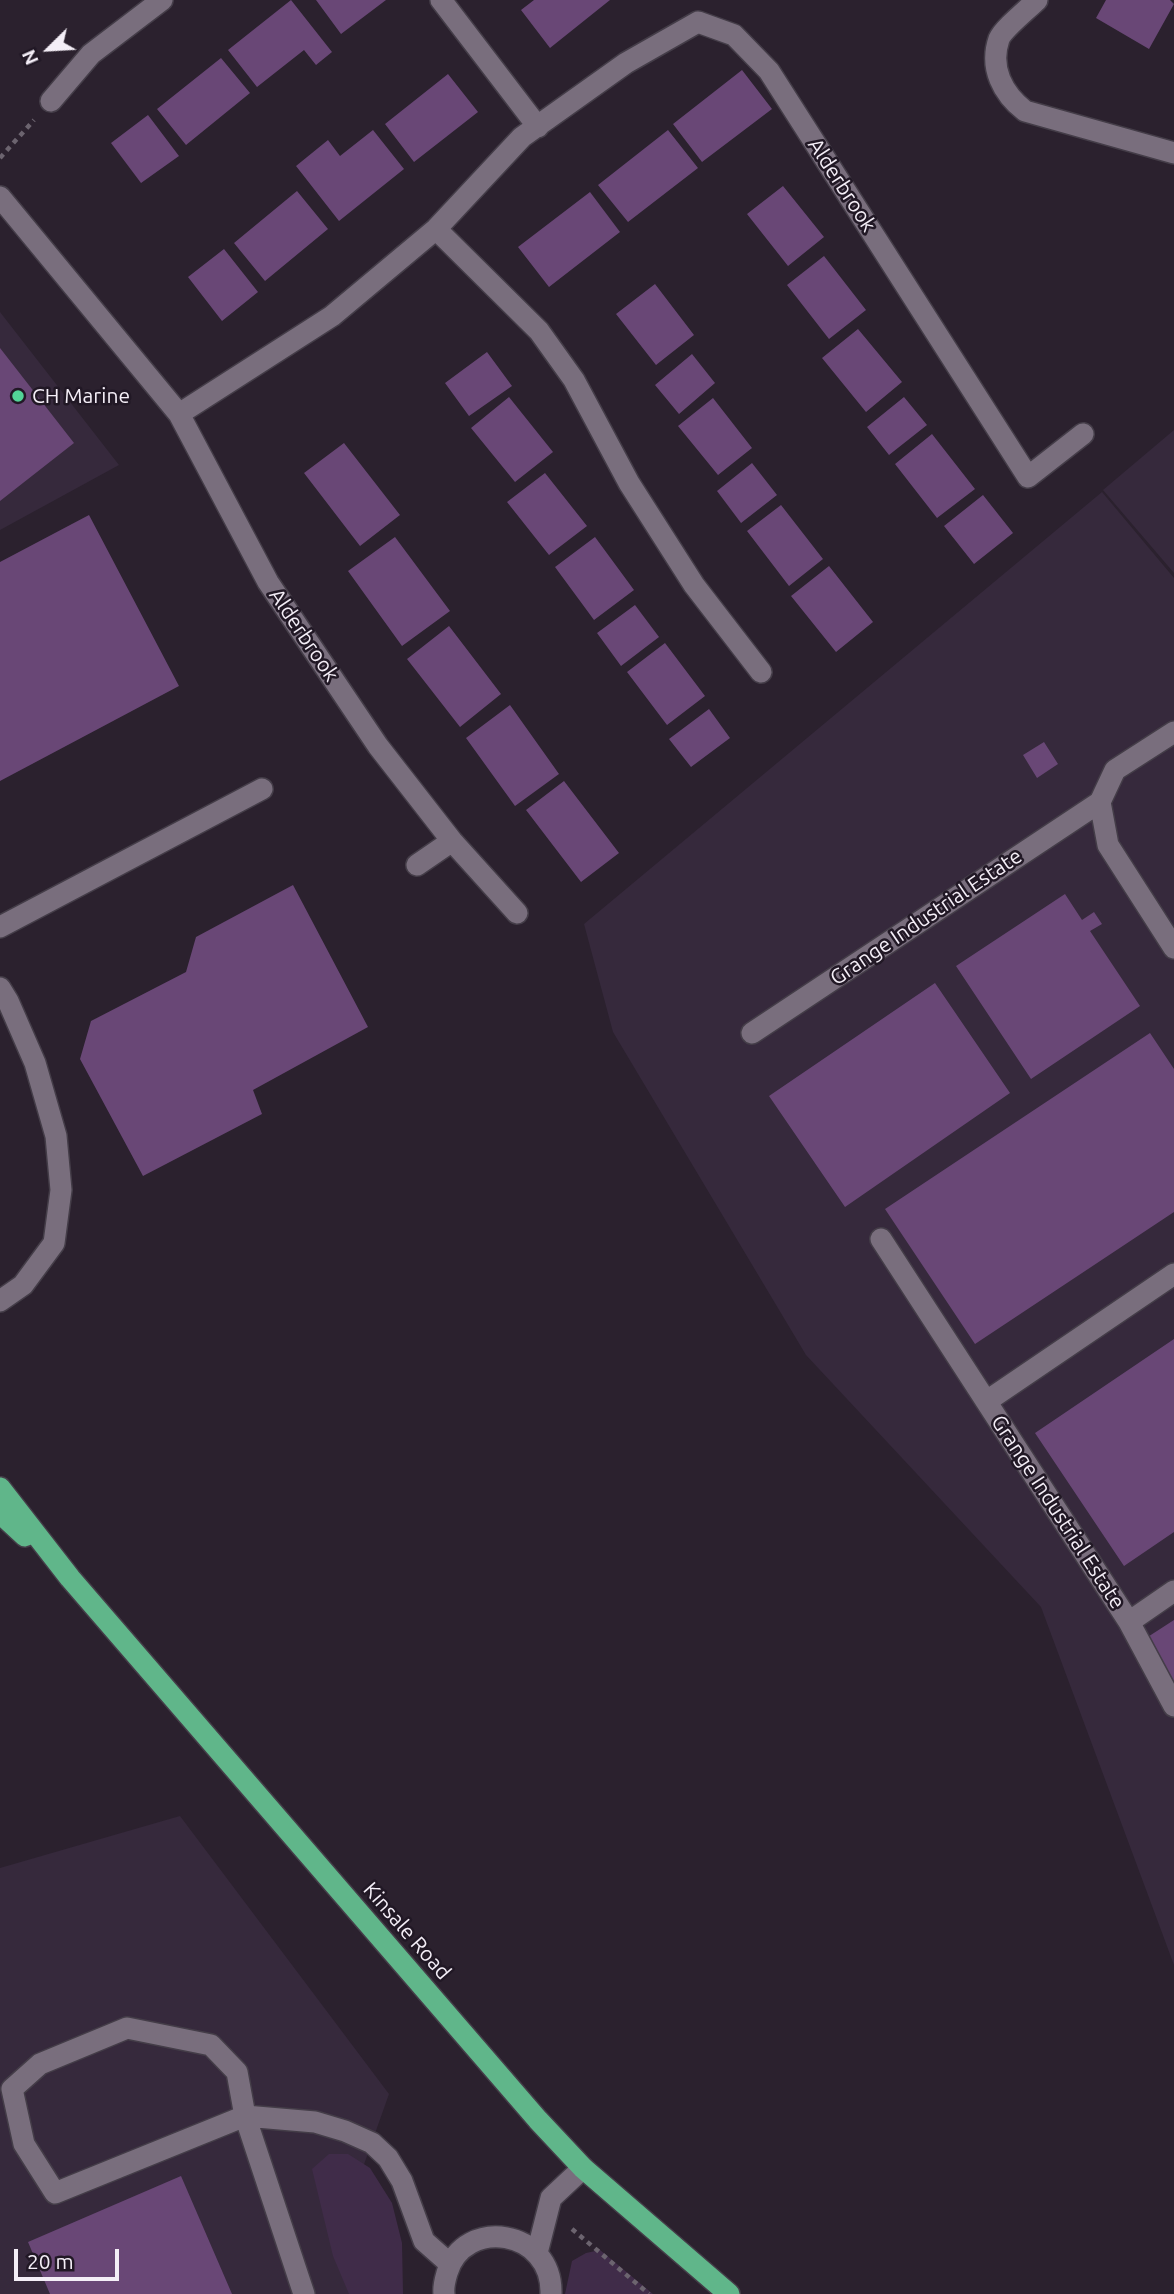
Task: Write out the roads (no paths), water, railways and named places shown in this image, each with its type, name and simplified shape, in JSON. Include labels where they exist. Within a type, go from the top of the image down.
[{"type":"highway","name":"Kinsale Road","points":[[0,1488],[70,1578],[530,2111],[583,2168],[729,2294]]},
{"type":"highway","name":"Kinsale Road","points":[[0,1513],[70,1578]]},
{"type":"street","points":[[51,101],[91,54],[162,0]]},
{"type":"street","points":[[441,0],[538,127]]},
{"type":"street","points":[[1037,0],[999,38],[995,70],[1010,100],[1026,110],[1174,153]]},
{"type":"street","name":"Alderbrook","points":[[179,414],[332,316],[436,229],[523,137],[626,63],[698,22],[734,35],[769,71],[1028,477],[1083,435]]},
{"type":"street","name":"Alderbrook","points":[[0,197],[179,414],[268,582],[378,746],[452,841],[517,912]]},
{"type":"street","points":[[436,229],[539,331],[574,380],[629,483],[694,585],[761,672]]},
{"type":"street","points":[[1174,732],[1115,770],[1100,802],[1108,845],[1174,948]]},
{"type":"street","points":[[0,927],[262,789]]},
{"type":"street","name":"Grange Industrial Estate","points":[[752,1033],[1100,802]]},
{"type":"street","points":[[417,865],[452,841]]},
{"type":"street","points":[[0,988],[35,1063],[56,1136],[61,1191],[54,1243],[23,1285],[0,1301]]},
{"type":"street","name":"Grange Industrial Estate","points":[[881,1239],[1129,1622],[1174,1706]]},
{"type":"street","name":"Grange Industrial Estate","points":[[987,1401],[1174,1275]]},
{"type":"street","name":"Grange Industrial Estate","points":[[1129,1622],[1174,1591]]},
{"type":"street","points":[[304,2294],[245,2116],[237,2072],[211,2045],[127,2028],[40,2063],[12,2089],[24,2144],[55,2193],[245,2116],[315,2122],[345,2131],[372,2143],[388,2158],[402,2181],[424,2241],[450,2264]]},
{"type":"street","points":[[537,2253],[551,2198],[583,2168]]},
{"type":"street","points":[[444,2294],[443,2287],[450,2264],[461,2250],[485,2237],[504,2236],[518,2240],[537,2253],[547,2269],[551,2294]]},
{"type":"place","name":"CH Marine","points":[[18,396]]}]
